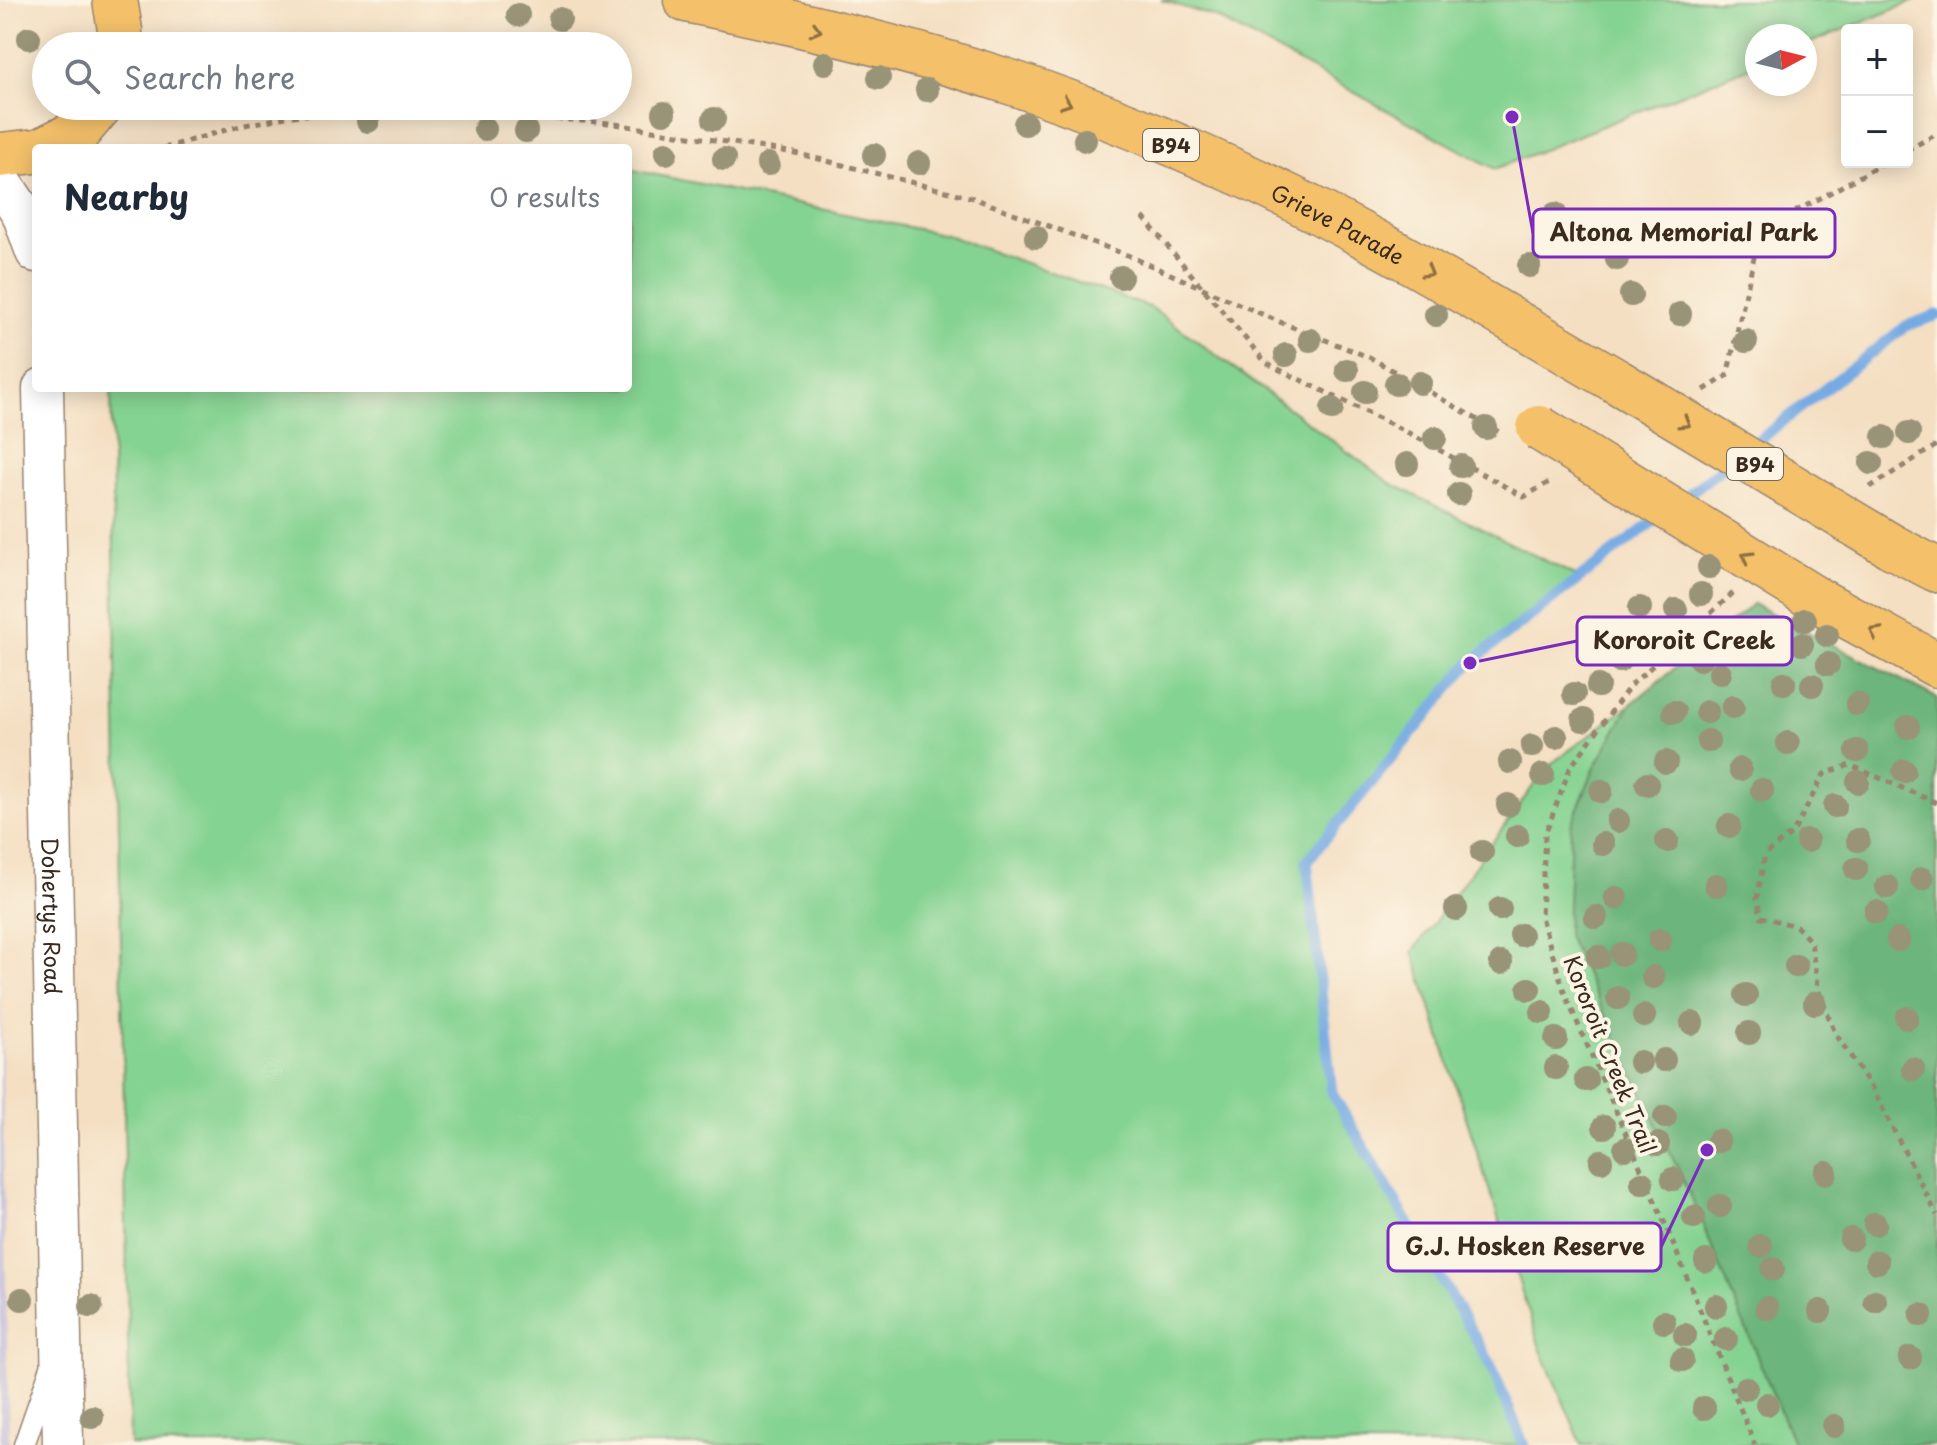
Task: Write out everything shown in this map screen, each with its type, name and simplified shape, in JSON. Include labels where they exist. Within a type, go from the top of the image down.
[{"type":"main road","points":[[115,0],[118,32]]},
{"type":"main road","name":"Grieve Parade","points":[[686,0],[768,17],[1013,83],[1135,129],[1254,180],[1369,237],[1891,546],[1937,570]]},
{"type":"main road","points":[[0,155],[32,151]]},
{"type":"main road","points":[[1522,432],[1937,665]]},
{"type":"street","points":[[0,180],[22,213],[32,241]]},
{"type":"street","name":"Dohertys Road","points":[[43,392],[63,1445]]},
{"type":"lane","points":[[24,1445],[47,1381],[61,1329]]},
{"type":"path","points":[[178,144],[271,120]]},
{"type":"path","points":[[567,120],[609,123],[795,153],[970,197],[1127,255],[1371,358],[1522,432]]},
{"type":"path","points":[[1913,147],[1937,134]]},
{"type":"path","points":[[1858,494],[1937,445]]},
{"type":"path","name":"Kororoit Creek Trail","points":[[1735,591],[1630,686],[1570,768],[1545,835],[1541,917],[1565,994],[1668,1231],[1755,1445]]},
{"type":"path","points":[[1937,803],[1850,765],[1824,774],[1793,833],[1765,854],[1757,898],[1761,917],[1796,926],[1811,942],[1818,989],[1835,1033],[1872,1088],[1937,1215]]},
{"type":"shaded area","points":[[0,963],[9,1445],[0,1445]]},
{"type":"green space","points":[[1161,0],[1917,0],[1857,24],[1841,24],[1841,31],[1817,40],[1817,24],[1745,24],[1745,69],[1495,169],[1215,17]]},
{"type":"green space","points":[[632,170],[946,235],[1152,308],[1390,483],[1580,578],[1470,663],[1307,861],[1332,1093],[1489,1361],[1524,1445],[130,1445],[111,392],[632,392]]},
{"type":"green space","points":[[1753,604],[1937,698],[1937,1445],[1582,1445],[1540,1348],[1413,952],[1547,767],[1630,705]]},
{"type":"green space","points":[[1753,604],[1937,698],[1937,1445],[1794,1445],[1692,1199],[1567,935],[1571,825],[1594,769],[1630,705]]},
{"type":"waterway","points":[[1746,450],[1906,326],[1937,315]]},
{"type":"waterway","points":[[1676,504],[1732,460]]},
{"type":"waterway","points":[[1524,1445],[1489,1361],[1332,1093],[1307,861],[1470,663],[1663,514]]},
{"type":"place","name":"Altona Memorial Park","points":[[1512,117]]},
{"type":"place","name":"Kororoit Creek","points":[[1470,663]]},
{"type":"place","name":"G.J. Hosken Reserve","points":[[1707,1150]]}]
